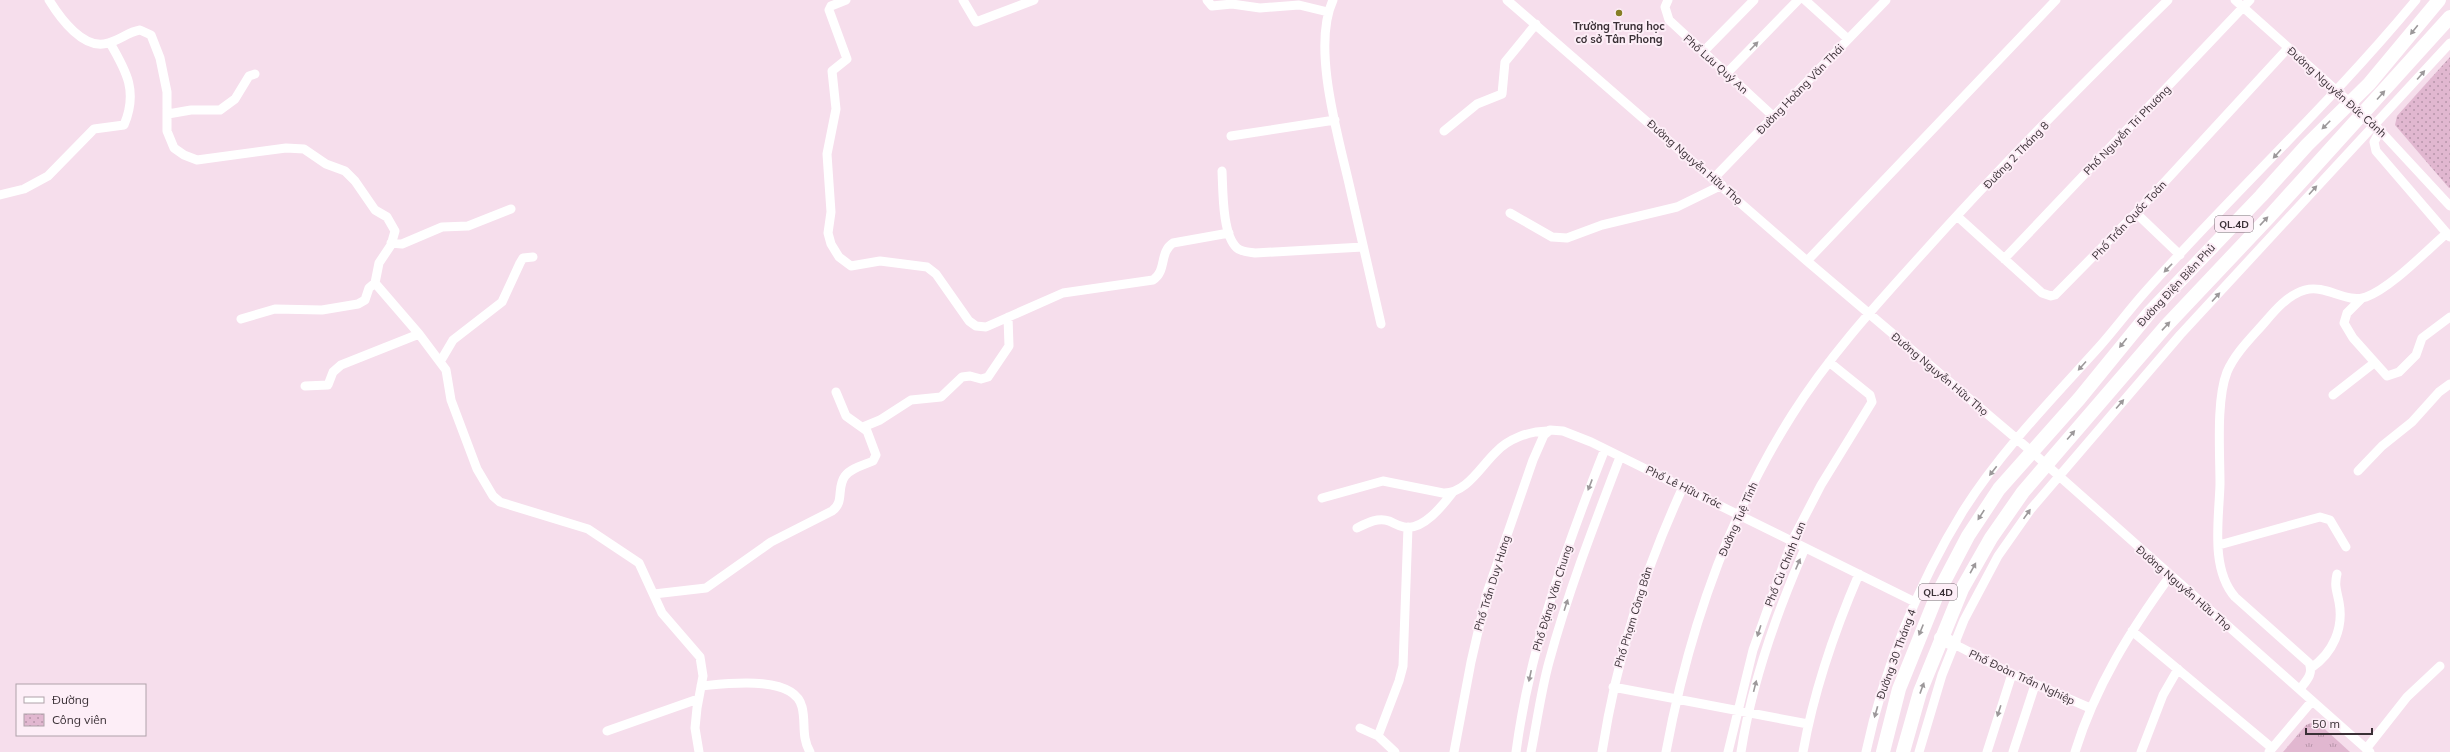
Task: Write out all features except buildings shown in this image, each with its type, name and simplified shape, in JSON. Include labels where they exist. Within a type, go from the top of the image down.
[{"type":"highway","name":"Đường Điện Biên Phủ","points":[[2031,452],[2079,399],[2150,312],[2261,196],[2307,145],[2385,66],[2439,0]]},
{"type":"highway","name":"Đường Điện Biên Phủ","points":[[2046,464],[2166,326],[2364,114],[2450,17]]},
{"type":"highway","name":"Đường 30 Tháng 4","points":[[1883,752],[1899,689],[1937,594],[1968,536],[1985,510],[2031,452]]},
{"type":"highway","name":"QL.4D","points":[[1903,752],[1920,692],[1962,588],[1991,538],[2046,464]]},
{"type":"highway","points":[[1941,638],[1954,644]]},
{"type":"street","points":[[49,0],[61,19],[74,31],[98,44],[110,43],[132,32],[140,30],[151,35],[155,40],[164,77],[168,114],[167,131],[170,142],[184,155],[197,160],[225,155],[296,148],[304,149],[326,164],[345,172],[355,181],[375,210],[392,223],[395,231],[391,243],[379,263],[375,283],[370,288],[365,300],[358,304],[322,310],[275,309],[241,319]]},
{"type":"street","points":[[846,0],[831,6],[829,10],[847,59],[832,71],[836,109],[827,154],[831,212],[828,233],[831,244],[839,257],[851,266],[880,262],[927,268],[936,274],[965,317],[976,326],[992,326],[1008,317],[1064,293],[1153,280],[1160,274],[1167,249],[1173,243],[1229,233]]},
{"type":"street","points":[[963,0],[976,22],[1034,0]]},
{"type":"street","points":[[1207,0],[1212,6],[1232,4],[1260,8],[1299,5],[1328,12]]},
{"type":"street","points":[[1333,0],[1328,12],[1326,53],[1335,120],[1381,324]]},
{"type":"street","name":"Đường Nguyễn Hữu Thọ","points":[[1507,0],[1714,178],[1868,314],[2046,464],[2170,576],[2368,750]]},
{"type":"street","points":[[1703,52],[1754,0]]},
{"type":"street","points":[[1727,73],[1798,0]]},
{"type":"street","points":[[1805,0],[1848,39]]},
{"type":"street","name":"Đường Hoàng Văn Thái","points":[[1714,178],[1886,0]]},
{"type":"street","points":[[1807,261],[2056,0]]},
{"type":"street","name":"Đường 2 Tháng 8","points":[[1868,314],[1957,216],[2168,0]]},
{"type":"street","name":"Đường Nguyễn Đức Cảnh","points":[[2235,0],[2364,114],[2450,206]]},
{"type":"street","name":"Phố Nguyễn Tri Phương","points":[[2004,259],[2250,0]]},
{"type":"street","name":"Đường Điện Biên Phủ","points":[[2017,440],[2144,293],[2337,89],[2416,0]]},
{"type":"street","name":"Phố Lưu Quý An","points":[[1666,3],[1669,20],[1774,117]]},
{"type":"street","points":[[1444,131],[1477,104],[1502,94],[1505,62],[1536,24]]},
{"type":"street","points":[[0,195],[24,188],[48,176],[88,133],[94,129],[124,125],[130,107],[131,88],[110,43]]},
{"type":"street","name":"QL.4D","points":[[1919,752],[1939,682],[1978,590],[1998,556],[2058,475],[2180,335],[2377,127],[2450,43]]},
{"type":"street","name":"Phố Trần Quốc Toản","points":[[1957,216],[2042,294],[2051,296],[2056,295],[2136,213],[2288,48]]},
{"type":"street","points":[[168,114],[191,110],[220,110],[235,99],[249,76],[255,74]]},
{"type":"street","points":[[1231,136],[1335,120]]},
{"type":"street","points":[[2377,127],[2374,142],[2376,151],[2448,235],[2386,285],[2362,298],[2347,313],[2344,323],[2374,363],[2387,376],[2395,375],[2413,358],[2422,338],[2450,318]]},
{"type":"street","points":[[1222,170],[1229,233],[1236,247],[1246,252],[1294,252],[1363,246]]},
{"type":"street","points":[[1510,213],[1552,237],[1567,238],[1602,225],[1677,207],[1722,185]]},
{"type":"street","points":[[391,243],[402,244],[442,227],[468,226],[511,209]]},
{"type":"street","points":[[2136,213],[2180,255]]},
{"type":"street","points":[[440,362],[453,340],[502,302],[523,258],[533,256]]},
{"type":"street","points":[[375,283],[420,334],[446,370],[451,400],[477,469],[493,496],[500,502],[595,532],[635,559],[642,568],[662,613],[700,657],[702,665],[701,686],[698,698],[696,728],[699,752]]},
{"type":"street","points":[[2312,668],[2306,659],[2228,589],[2221,572],[2219,545],[2222,395],[2231,364],[2267,319],[2295,294],[2318,289],[2350,298],[2362,298]]},
{"type":"street","name":"Đường Tuệ Tĩnh","points":[[1666,752],[1676,699],[1697,622],[1739,514],[1776,441],[1829,362],[1868,314]]},
{"type":"street","points":[[863,427],[880,420],[911,400],[941,397],[962,377],[970,376],[981,379],[988,377],[1009,346],[1008,317]]},
{"type":"street","points":[[305,386],[328,385],[333,372],[341,365],[420,334]]},
{"type":"street","name":"Phố Cù Chính Lan","points":[[1728,752],[1736,710],[1760,627],[1792,542],[1821,485],[1872,402],[1870,394],[1829,362]]},
{"type":"street","points":[[2333,395],[2374,363]]},
{"type":"street","points":[[2358,470],[2382,446],[2404,429],[2436,395],[2450,384]]},
{"type":"street","points":[[654,594],[706,588],[758,549],[785,533],[835,509],[840,500],[842,484],[845,476],[876,458],[870,438],[863,427],[854,423],[846,416],[836,392]]},
{"type":"street","name":"Phố Lê Hữu Trác","points":[[1547,431],[1558,430],[1605,449],[1915,602]]},
{"type":"street","points":[[1357,528],[1378,520],[1408,527],[1432,515],[1453,492],[1472,478],[1502,446],[1526,434],[1547,431]]},
{"type":"street","name":"Phố Trần Duy Hưng","points":[[1454,752],[1471,662],[1487,593],[1531,467],[1547,431]]},
{"type":"street","name":"Đường 30 Tháng 4","points":[[1866,752],[1878,706],[1915,602],[1932,565],[1964,509],[2017,440]]},
{"type":"street","name":"Phố Đặng Văn Chung","points":[[1516,752],[1524,703],[1542,626],[1579,515],[1605,449]]},
{"type":"street","name":"Phố Đặng Văn Chung","points":[[1531,752],[1549,664],[1559,630],[1593,527],[1620,457]]},
{"type":"street","points":[[1322,498],[1383,481],[1438,492],[1453,492]]},
{"type":"street","name":"Phố Phạm Công Bân","points":[[1602,752],[1613,687],[1624,641],[1647,569],[1683,487]]},
{"type":"street","points":[[2219,545],[2320,517],[2330,520],[2346,547]]},
{"type":"street","points":[[1378,736],[1399,681],[1403,666],[1408,527]]},
{"type":"street","name":"Phố Cù Chính Lan","points":[[1741,752],[1748,713],[1768,644],[1805,548]]},
{"type":"street","points":[[1803,752],[1808,724],[1828,651],[1859,574]]},
{"type":"street","points":[[2300,689],[2310,677],[2312,668],[2329,653],[2334,643],[2340,608],[2335,588],[2336,574]]},
{"type":"street","points":[[2075,752],[2090,708],[2132,631],[2170,576]]},
{"type":"street","points":[[1542,626],[1559,630]]},
{"type":"street","points":[[2132,631],[2271,750],[2312,701]]},
{"type":"street","name":"Phố Đoàn Trần Nghiệp","points":[[1954,644],[2035,685],[2090,708]]},
{"type":"street","points":[[2368,750],[2407,697],[2440,666]]},
{"type":"street","points":[[2141,752],[2163,695],[2178,669]]},
{"type":"street","points":[[1987,752],[2012,674]]},
{"type":"street","points":[[701,686],[756,682],[771,685],[790,694],[802,706],[803,729],[810,752]]},
{"type":"street","points":[[2013,752],[2035,685]]},
{"type":"street","points":[[1613,687],[1808,724]]},
{"type":"street","points":[[607,731],[698,698]]},
{"type":"street","points":[[1360,728],[1378,736],[1395,752]]},
{"type":"green space","points":[[2450,57],[2449,188],[2395,125],[2397,116]]},
{"type":"green space","points":[[2316,721],[2350,752],[2283,752],[2306,725]]},
{"type":"place","name":"Trường Trung học cơ sở Tân Phong","points":[[1619,13]]}]
